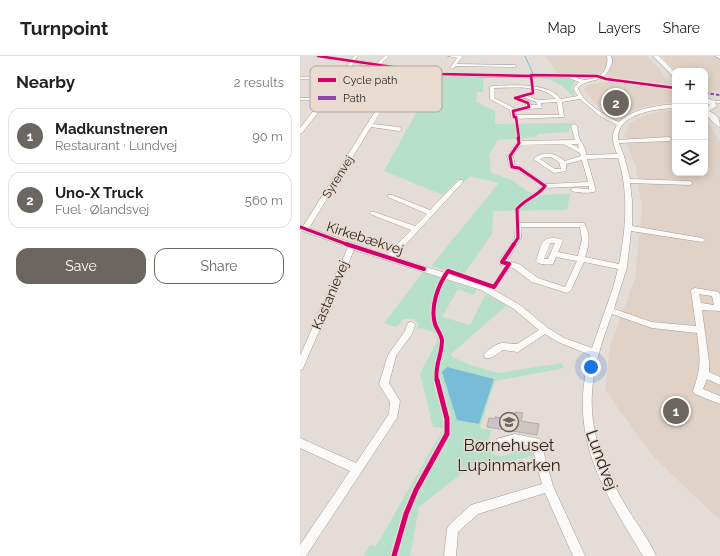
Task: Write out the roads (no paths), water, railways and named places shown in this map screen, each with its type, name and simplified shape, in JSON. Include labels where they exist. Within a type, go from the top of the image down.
[{"type":"main road","points":[[656,56],[672,73]]},
{"type":"main road","points":[[711,107],[720,125]]},
{"type":"street","points":[[318,56],[384,66]]},
{"type":"street","points":[[349,66],[356,56]]},
{"type":"street","points":[[378,65],[387,56]]},
{"type":"street","points":[[448,75],[460,56],[450,56]]},
{"type":"street","points":[[609,56],[610,63],[606,75],[602,78],[583,82],[577,85],[576,88],[581,97],[603,117],[620,124]]},
{"type":"street","points":[[455,65],[515,66]]},
{"type":"street","points":[[442,74],[566,76],[583,82]]},
{"type":"street","points":[[300,78],[310,78]]},
{"type":"street","points":[[492,87],[536,87],[557,96],[559,100],[562,116],[514,117],[512,109],[492,100],[492,87]]},
{"type":"street","points":[[538,100],[559,100],[581,97]]},
{"type":"street","points":[[669,139],[615,142],[616,130],[626,119],[639,112],[660,107],[672,106]]},
{"type":"street","points":[[300,132],[316,112]]},
{"type":"street","name":"Syrenvej","points":[[302,228],[310,221],[378,112]]},
{"type":"street","points":[[300,123],[307,123]]},
{"type":"street","points":[[370,125],[399,128]]},
{"type":"street","points":[[573,190],[593,191],[585,155],[580,142],[578,141],[574,126]]},
{"type":"street","points":[[578,141],[519,143],[510,156],[512,167],[519,168],[545,186],[592,184]]},
{"type":"street","points":[[564,142],[585,155]]},
{"type":"street","name":"Lundvej","points":[[615,142],[621,156],[627,181],[629,197],[628,228],[622,267],[588,376],[586,395],[587,417],[591,437],[609,487],[650,556]]},
{"type":"street","points":[[563,163],[585,155],[621,156]]},
{"type":"street","points":[[389,258],[461,181]]},
{"type":"street","points":[[627,181],[690,183]]},
{"type":"street","points":[[390,196],[430,214]]},
{"type":"street","points":[[372,213],[416,229]]},
{"type":"street","points":[[518,225],[582,225],[585,229],[586,236],[581,258],[567,290],[535,280],[516,266],[502,262],[518,238],[518,225]]},
{"type":"street","name":"Kirkebækvej","points":[[302,228],[353,247],[484,288],[517,307],[545,330],[561,340],[594,353]]},
{"type":"street","points":[[628,228],[702,240]]},
{"type":"street","name":"Kastanievej","points":[[300,366],[350,249],[353,247]]},
{"type":"street","points":[[554,254],[622,267]]},
{"type":"street","points":[[697,306],[705,362],[704,374],[698,391],[720,400]]},
{"type":"street","points":[[609,310],[652,325],[701,330]]},
{"type":"street","points":[[300,555],[394,415],[395,401],[384,384],[392,355],[409,332],[411,325]]},
{"type":"street","points":[[488,355],[502,346],[518,348],[545,330]]},
{"type":"street","points":[[704,374],[720,380]]},
{"type":"street","points":[[501,442],[515,439],[536,442],[548,487],[575,554]]},
{"type":"street","points":[[300,443],[357,469]]},
{"type":"street","points":[[450,556],[453,529],[475,509],[548,487]]},
{"type":"water","points":[[447,367],[494,379],[479,424],[457,420],[442,372]]},
{"type":"waterway","points":[[525,56],[533,74]]},
{"type":"place","name":"Uno-X Truck","points":[[616,103]]},
{"type":"place","name":"Madkunstneren","points":[[676,411]]},
{"type":"place","name":"Børnehuset Lupinmarken","points":[[509,422]]}]
